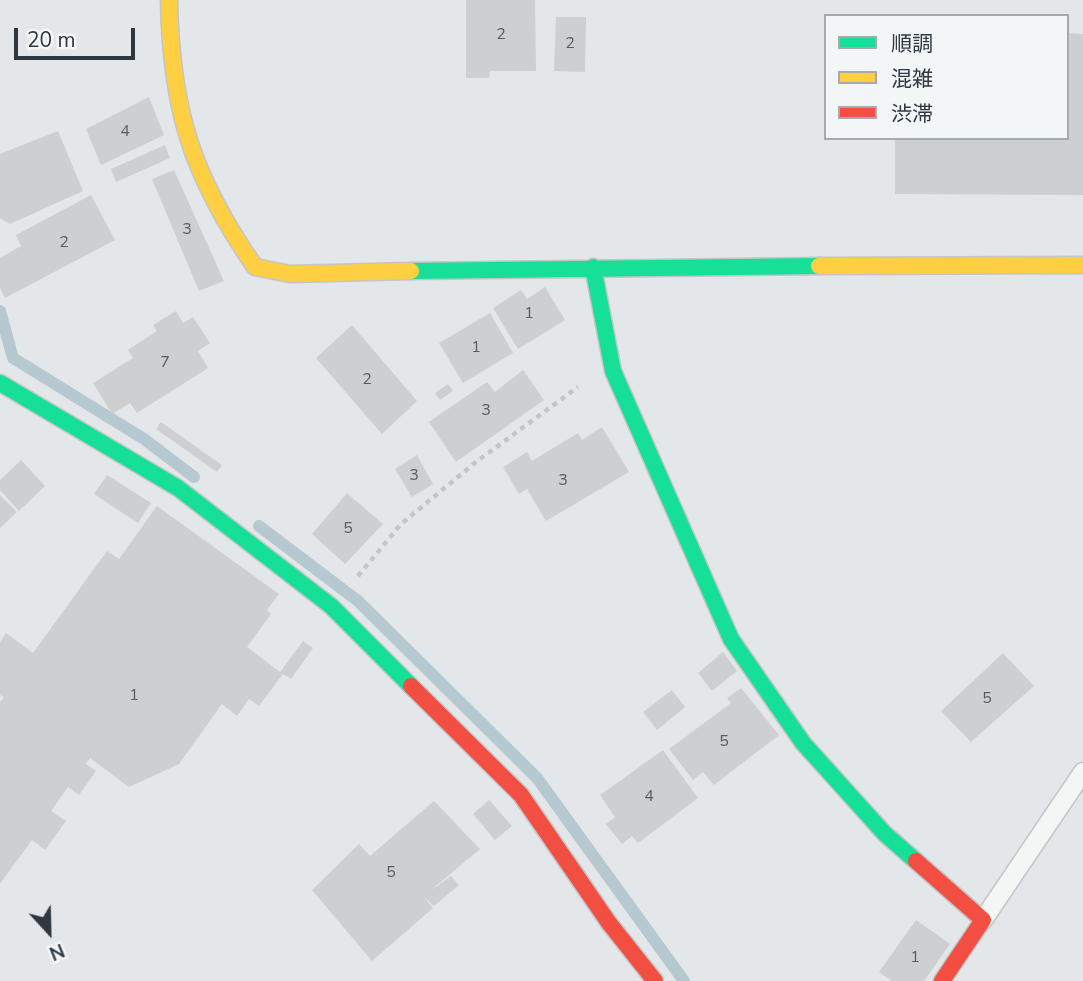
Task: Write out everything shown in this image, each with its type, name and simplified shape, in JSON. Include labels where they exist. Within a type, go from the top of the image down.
[{"type":"street","points":[[169,0],[169,48],[176,106],[195,163],[223,224],[255,267],[290,274],[593,267],[1083,265]]},
{"type":"street","points":[[593,267],[613,371],[731,639],[803,743],[885,834],[983,920],[942,981]]},
{"type":"street","points":[[0,383],[178,488],[331,606],[521,795],[609,923],[654,981]]},
{"type":"lane","points":[[983,920],[1083,772]]},
{"type":"path","points":[[352,583],[401,524],[476,462],[568,392],[613,371]]},
{"type":"building","points":[[466,0],[535,0],[536,71],[490,71],[489,78],[466,78]]},
{"type":"building","points":[[556,17],[586,17],[585,72],[554,71]]},
{"type":"building","points":[[1069,33],[1083,34],[1083,195],[895,194],[895,140],[1069,140]]},
{"type":"building","points":[[149,97],[164,135],[101,165],[86,129]]},
{"type":"building","points":[[58,131],[83,191],[10,224],[0,218],[0,154]]},
{"type":"building","points":[[165,145],[170,158],[116,182],[111,169]]},
{"type":"building","points":[[174,170],[224,281],[199,291],[152,179]]},
{"type":"building","points":[[91,195],[115,240],[5,298],[0,288],[0,258],[21,246],[16,235]]},
{"type":"building","points":[[545,287],[565,320],[518,349],[493,308],[521,290],[527,299]]},
{"type":"building","points":[[176,311],[183,323],[193,317],[210,343],[198,351],[208,368],[137,413],[130,403],[112,414],[93,383],[133,358],[128,350],[157,331],[153,325]]},
{"type":"building","points":[[490,313],[513,353],[463,383],[439,343]]},
{"type":"building","points":[[352,325],[417,401],[382,434],[316,358]]},
{"type":"building","points":[[523,370],[544,400],[456,462],[429,422],[487,382],[495,392]]},
{"type":"building","points":[[448,384],[453,391],[440,400],[435,393]]},
{"type":"building","points":[[161,422],[222,465],[217,472],[156,429]]},
{"type":"building","points":[[602,427],[629,472],[546,521],[527,489],[519,494],[503,467],[527,452],[532,461],[578,433],[582,440]]},
{"type":"building","points":[[417,455],[433,484],[412,497],[395,469]]},
{"type":"building","points":[[21,460],[45,486],[19,511],[0,490],[0,480]]},
{"type":"building","points":[[107,475],[151,503],[138,523],[94,494]]},
{"type":"building","points":[[347,493],[383,524],[345,564],[312,534]]},
{"type":"building","points":[[0,495],[17,512],[0,528]]},
{"type":"building","points":[[157,506],[279,594],[267,610],[271,614],[247,647],[280,672],[303,641],[313,648],[291,679],[283,674],[259,706],[249,699],[237,716],[222,704],[179,764],[129,787],[90,758],[86,764],[96,771],[79,795],[68,787],[51,811],[66,821],[45,850],[32,840],[0,884],[0,702],[4,697],[0,695],[0,642],[6,633],[33,653],[107,551],[119,559]]},
{"type":"building","points":[[723,652],[737,671],[712,691],[698,673]]},
{"type":"building","points":[[1003,653],[1034,686],[971,742],[941,711]]},
{"type":"building","points":[[741,688],[779,735],[714,785],[703,772],[693,780],[669,749],[731,703],[727,698]]},
{"type":"building","points":[[672,690],[685,707],[657,730],[643,712]]},
{"type":"building","points":[[663,750],[698,798],[638,843],[632,836],[622,844],[606,824],[615,817],[600,795]]},
{"type":"building","points":[[489,800],[512,826],[495,840],[473,814]]},
{"type":"building","points":[[434,801],[480,849],[430,891],[451,876],[459,885],[434,906],[424,897],[433,908],[372,961],[312,890],[359,844],[370,856]]},
{"type":"building","points":[[916,920],[950,944],[924,981],[892,981],[879,972]]},
{"type":"waterway","points":[[0,311],[13,358],[144,439],[194,477]]},
{"type":"waterway","points":[[259,526],[358,601],[537,778],[684,981]]},
{"type":"traffic: fast","points":[[411,271],[819,266]]},
{"type":"traffic: fast","points":[[593,267],[613,371],[731,639],[803,743],[885,834],[916,861]]},
{"type":"traffic: fast","points":[[0,383],[178,488],[331,606],[411,686]]},
{"type":"traffic: slow","points":[[169,0],[174,75],[189,141],[215,202],[255,267],[290,274],[411,271]]},
{"type":"traffic: slow","points":[[819,266],[1083,265]]},
{"type":"traffic: jam","points":[[411,686],[521,795],[609,923],[655,981]]},
{"type":"traffic: jam","points":[[916,861],[983,920],[942,981]]}]
